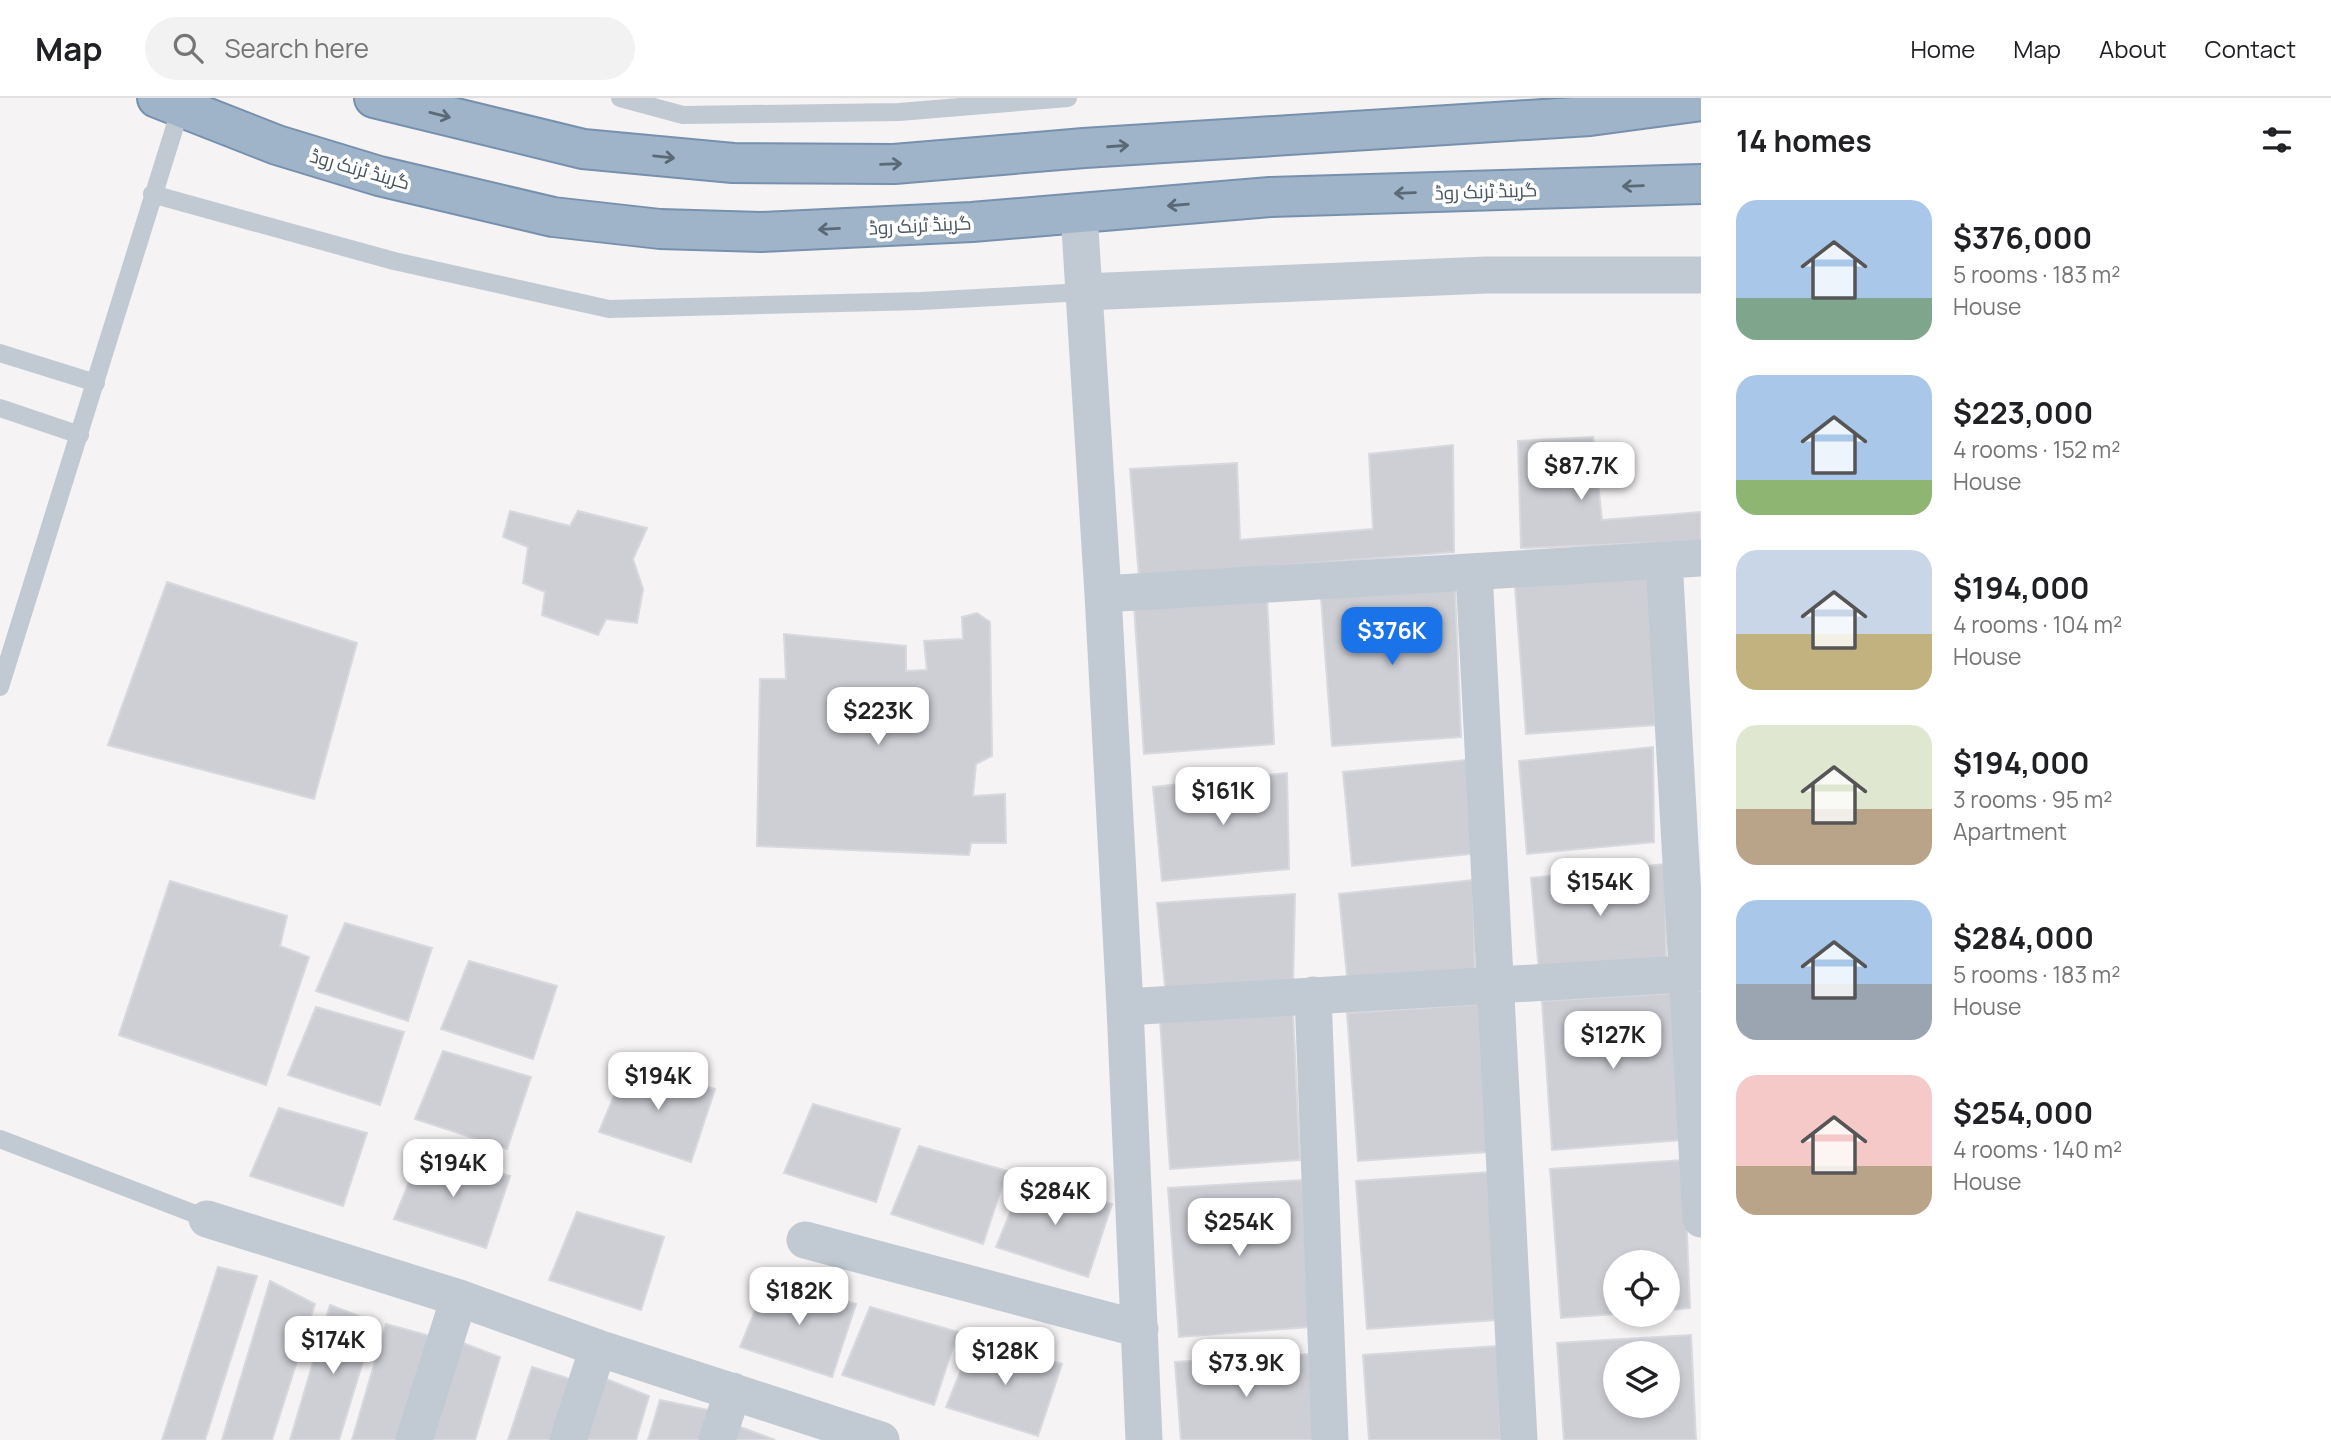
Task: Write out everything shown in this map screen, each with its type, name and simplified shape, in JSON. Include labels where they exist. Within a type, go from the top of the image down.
[{"type":"highway","points":[[374,98],[583,149],[733,163],[894,164],[1084,148],[1701,111]]},
{"type":"highway","points":[[1590,116],[1701,101]]},
{"type":"highway","name":"گرینڈ ٹرنک روڈ","points":[[169,103],[277,145],[379,176],[553,217],[660,229],[761,232],[972,222],[1270,197],[1701,184]]},
{"type":"street","points":[[1079,213],[1125,1007],[1144,1440]]},
{"type":"street","points":[[1084,292],[1486,275],[1701,275]]},
{"type":"street","points":[[1103,594],[1701,558]]},
{"type":"street","points":[[1664,561],[1694,973],[1701,1219]]},
{"type":"street","points":[[1474,572],[1519,1440]]},
{"type":"street","points":[[1125,1007],[1694,973]]},
{"type":"street","points":[[1313,995],[1330,1440]]},
{"type":"street","points":[[201,1217],[459,1298],[598,1348],[874,1439]]},
{"type":"street","points":[[805,1240],[1140,1329]]},
{"type":"street","points":[[414,1440],[459,1298]]},
{"type":"street","points":[[568,1440],[598,1348]]},
{"type":"street","points":[[717,1440],[733,1391]]},
{"type":"lane","points":[[620,98],[683,115],[899,112],[1068,98]]},
{"type":"lane","points":[[0,687],[80,435],[152,194],[169,103]]},
{"type":"lane","points":[[152,194],[394,261],[609,309],[920,301],[1084,292]]},
{"type":"lane","points":[[0,353],[96,383]]},
{"type":"lane","points":[[0,408],[80,435]]},
{"type":"lane","points":[[0,1139],[201,1217]]},
{"type":"building","points":[[1593,437],[1602,520],[1701,512],[1701,541],[1521,548],[1518,441]]},
{"type":"building","points":[[1453,445],[1454,552],[1139,577],[1130,469],[1237,463],[1240,540],[1373,529],[1369,454]]},
{"type":"building","points":[[510,511],[570,526],[578,511],[647,528],[633,559],[643,589],[637,623],[606,619],[598,635],[542,615],[545,592],[523,583],[528,547],[503,537]]},
{"type":"building","points":[[1649,577],[1655,725],[1526,734],[1515,586]]},
{"type":"building","points":[[167,582],[357,643],[314,799],[108,745]]},
{"type":"building","points":[[1455,589],[1461,737],[1332,746],[1321,598]]},
{"type":"building","points":[[1267,596],[1274,744],[1144,754],[1134,605]]},
{"type":"building","points":[[977,613],[990,622],[992,756],[976,764],[973,796],[1005,794],[1006,843],[971,843],[969,855],[757,846],[760,679],[786,679],[784,634],[906,646],[906,671],[927,670],[924,641],[963,639],[962,617]]},
{"type":"building","points":[[1653,747],[1654,842],[1527,854],[1519,761]]},
{"type":"building","points":[[1477,759],[1479,853],[1352,866],[1343,772]]},
{"type":"building","points":[[1287,773],[1289,869],[1162,881],[1153,787]]},
{"type":"building","points":[[1665,864],[1666,960],[1539,972],[1531,878]]},
{"type":"building","points":[[1473,880],[1475,976],[1348,987],[1339,894]]},
{"type":"building","points":[[170,881],[287,916],[280,946],[309,957],[266,1085],[119,1035]]},
{"type":"building","points":[[1295,894],[1293,985],[1166,997],[1157,903]]},
{"type":"building","points":[[345,923],[432,948],[408,1021],[316,991]]},
{"type":"building","points":[[469,961],[557,986],[533,1059],[441,1029]]},
{"type":"building","points":[[1675,993],[1682,1140],[1552,1150],[1542,1001]]},
{"type":"building","points":[[1481,1004],[1487,1152],[1358,1161],[1347,1013]]},
{"type":"building","points":[[316,1007],[404,1032],[380,1105],[288,1075]]},
{"type":"building","points":[[1293,1012],[1300,1160],[1170,1169],[1160,1020]]},
{"type":"building","points":[[443,1051],[531,1077],[507,1149],[415,1119]]},
{"type":"building","points":[[627,1064],[715,1089],[691,1162],[599,1132]]},
{"type":"building","points":[[813,1104],[900,1129],[876,1202],[784,1173]]},
{"type":"building","points":[[279,1108],[367,1133],[343,1206],[250,1176]]},
{"type":"building","points":[[919,1146],[1007,1171],[983,1244],[891,1214]]},
{"type":"building","points":[[422,1150],[510,1176],[486,1248],[394,1219]]},
{"type":"building","points":[[1684,1160],[1690,1308],[1680,1309],[1680,1250],[1603,1250],[1603,1315],[1561,1318],[1550,1169]]},
{"type":"building","points":[[1490,1172],[1496,1320],[1367,1329],[1356,1181]]},
{"type":"building","points":[[1024,1179],[1112,1204],[1088,1277],[996,1247]]},
{"type":"building","points":[[1302,1180],[1309,1327],[1179,1337],[1168,1188]]},
{"type":"building","points":[[577,1212],[664,1237],[641,1310],[549,1280]]},
{"type":"building","points":[[218,1267],[257,1276],[205,1440],[162,1440]]},
{"type":"building","points":[[768,1279],[856,1304],[832,1377],[740,1347]]},
{"type":"building","points":[[270,1281],[315,1304],[272,1440],[222,1440]]},
{"type":"building","points":[[330,1305],[375,1322],[339,1440],[290,1440]]},
{"type":"building","points":[[870,1307],[958,1332],[934,1405],[842,1375]]},
{"type":"building","points":[[386,1324],[434,1337],[402,1440],[352,1440]]},
{"type":"building","points":[[1691,1335],[1696,1440],[1564,1440],[1557,1343]]},
{"type":"building","points":[[974,1338],[1062,1364],[1038,1436],[946,1407]]},
{"type":"building","points":[[455,1340],[500,1357],[475,1440],[426,1440]]},
{"type":"building","points":[[1497,1346],[1501,1440],[1369,1440],[1363,1355]]},
{"type":"building","points":[[1309,1354],[1313,1440],[1181,1440],[1175,1362]]},
{"type":"building","points":[[532,1367],[573,1380],[553,1440],[508,1440]]},
{"type":"building","points":[[604,1378],[649,1396],[636,1440],[586,1440]]},
{"type":"building","points":[[660,1400],[718,1412],[710,1440],[648,1440]]},
{"type":"building","points":[[738,1426],[775,1440],[733,1440]]}]
